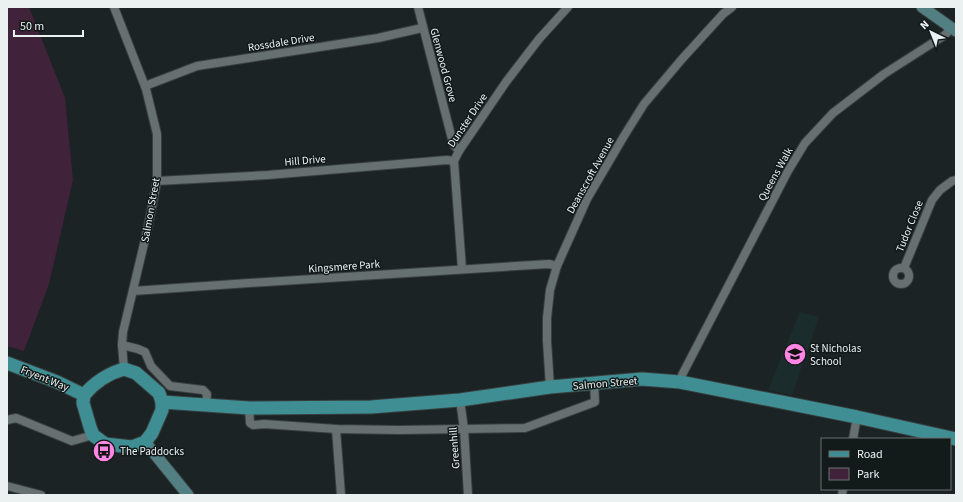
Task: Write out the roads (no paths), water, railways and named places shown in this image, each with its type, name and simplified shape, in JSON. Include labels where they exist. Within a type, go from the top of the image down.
[{"type":"main road","name":"Fryent Way","points":[[7,363],[57,382],[84,395]]},
{"type":"main road","points":[[124,369],[136,373],[159,393],[162,402],[162,410],[152,433],[145,442],[132,447],[105,444],[94,435],[90,427],[83,403],[84,395],[90,387],[115,372],[124,369]]},
{"type":"main road","name":"Salmon Street","points":[[162,402],[249,408],[371,407],[460,400],[550,387],[642,379],[680,382],[857,417],[956,439]]},
{"type":"street","name":"Salmon Street","points":[[114,7],[145,86],[157,134],[157,181],[148,227],[123,332],[122,345],[124,369]]},
{"type":"street","name":"Glenwood Grove","points":[[418,7],[422,28],[452,139],[454,145],[459,151]]},
{"type":"street","name":"Dunster Drive","points":[[462,269],[454,161],[459,151],[506,82],[539,39],[568,7]]},
{"type":"street","name":"Deanscroft Avenue","points":[[550,387],[547,341],[550,290],[557,266],[588,199],[644,104],[687,53],[723,14],[732,7]]},
{"type":"street","points":[[922,7],[953,29]]},
{"type":"street","name":"Rossdale Drive","points":[[145,86],[198,66],[378,38],[422,28]]},
{"type":"street","name":"Queens Walk","points":[[680,382],[682,375],[768,209],[805,143],[833,113],[884,74],[953,29]]},
{"type":"street","name":"Hill Drive","points":[[157,181],[268,175],[447,160],[454,161]]},
{"type":"street","name":"Tudor Close","points":[[904,268],[932,200],[940,190],[956,180]]},
{"type":"street","name":"Kingsmere Park","points":[[133,291],[462,269],[549,264],[557,266]]},
{"type":"street","points":[[122,345],[145,352],[151,366],[170,386],[204,390],[208,394],[206,405]]},
{"type":"street","points":[[249,408],[250,423],[253,424],[336,429],[398,430],[525,428],[594,402],[594,383]]},
{"type":"street","name":"Greenhill","points":[[460,400],[464,429],[468,495]]},
{"type":"street","points":[[852,438],[857,417]]},
{"type":"street","points":[[7,420],[16,418],[72,441],[94,435]]},
{"type":"street","points":[[336,429],[341,495]]},
{"type":"street","points":[[145,442],[188,495]]},
{"type":"street","points":[[7,486],[41,495]]},
{"type":"place","name":"St Nicholas School","points":[[795,354]]},
{"type":"place","name":"The Paddocks","points":[[104,451]]}]
